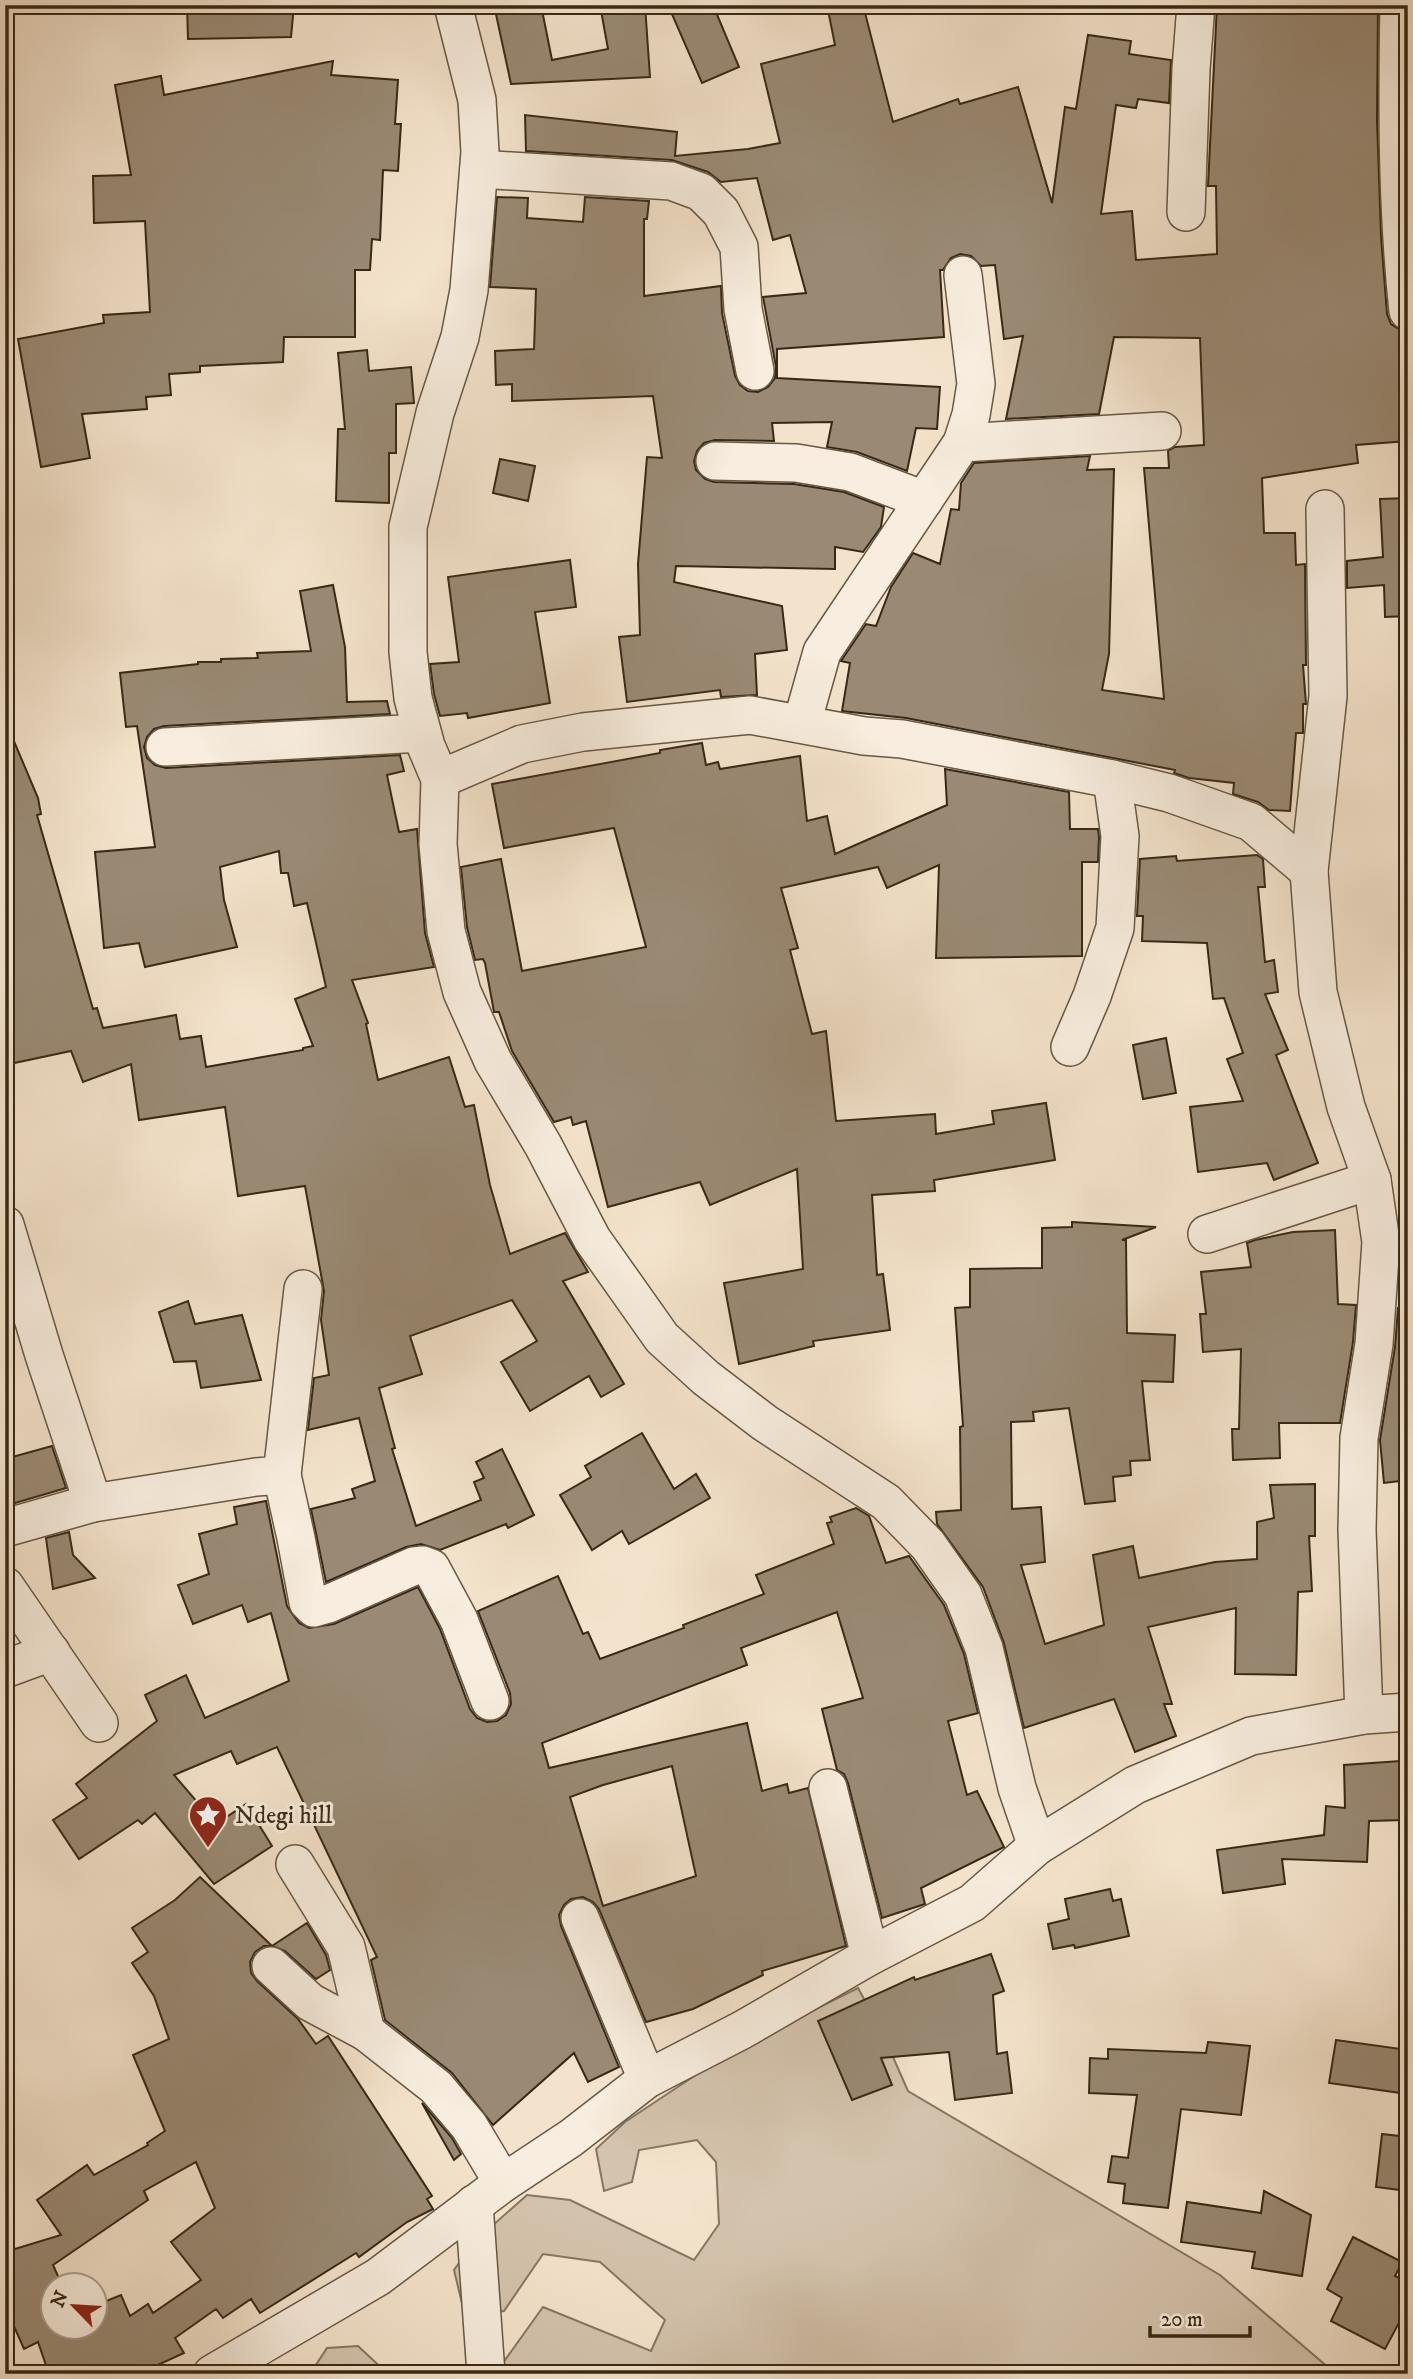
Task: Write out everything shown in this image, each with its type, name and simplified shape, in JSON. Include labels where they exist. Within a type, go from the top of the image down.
[{"type":"street","points":[[453,5],[477,100],[479,169],[469,290],[460,337],[435,413],[408,527],[408,652],[413,698],[422,733],[440,779],[438,844],[446,931],[462,992],[493,1061],[543,1145],[592,1239],[663,1338],[706,1378],[765,1423],[886,1502],[928,1545],[963,1595],[984,1648],[1017,1788],[1037,1846]]},
{"type":"street","points":[[1186,212],[1196,5]]},
{"type":"street","points":[[1399,5],[1397,95],[1401,243],[1408,311]]},
{"type":"street","points":[[479,169],[671,181],[701,192],[721,212],[739,247],[743,310],[755,371]]},
{"type":"street","points":[[802,723],[822,652],[962,443],[971,415],[976,384],[963,275]]},
{"type":"street","points":[[962,443],[1162,431]]},
{"type":"street","points":[[715,461],[796,463],[850,472],[925,500]]},
{"type":"street","points":[[1325,509],[1328,696],[1309,871],[1318,992],[1346,1107],[1372,1180],[1381,1242],[1374,1344],[1359,1438],[1357,1530],[1364,1716]]},
{"type":"street","points":[[440,779],[522,744],[583,732],[750,715],[864,736],[902,739],[1112,779],[1168,793],[1251,822],[1309,871]]},
{"type":"street","points":[[165,747],[422,733]]},
{"type":"street","points":[[1070,1047],[1092,996],[1115,928],[1120,836],[1112,779]]},
{"type":"street","points":[[1207,1234],[1372,1180]]},
{"type":"street","points":[[5,1225],[93,1503]]},
{"type":"street","points":[[303,1289],[282,1475],[308,1602],[314,1608],[414,1566],[431,1568],[459,1620],[490,1702]]},
{"type":"street","points":[[5,1528],[93,1503],[282,1475]]},
{"type":"street","points":[[5,1586],[99,1723]]},
{"type":"street","points":[[5,1669],[51,1652]]},
{"type":"street","points":[[212,2374],[378,2277],[503,2183],[571,2138],[647,2079],[742,2031],[870,1956],[972,1903],[1037,1846],[1135,1784],[1251,1736],[1364,1716],[1408,1712]]},
{"type":"street","points":[[828,1787],[870,1956]]},
{"type":"street","points":[[295,1864],[346,1947],[366,2032]]},
{"type":"street","points":[[580,1918],[647,2079]]},
{"type":"street","points":[[271,1966],[310,2002],[366,2032],[436,2087],[469,2126],[503,2183]]},
{"type":"street","points":[[474,2204],[486,2374]]},
{"type":"shaded area","points":[[858,1988],[882,2032],[908,2091],[1220,2275],[1336,2374],[495,2374],[543,2307],[651,2351],[665,2320],[600,2262],[543,2254],[504,2311],[465,2316],[454,2270],[475,2241],[527,2195],[570,2200],[694,2260],[719,2224],[716,2162],[697,2140],[639,2150],[632,2182],[604,2191],[596,2149],[625,2122],[735,2049]]},
{"type":"shaded area","points":[[358,2346],[388,2374],[310,2374],[327,2348]]},
{"type":"building","points":[[187,5],[294,5],[291,37],[188,39]]},
{"type":"building","points":[[494,5],[541,5],[552,60],[608,49],[600,5],[645,5],[650,77],[511,84]]},
{"type":"building","points":[[668,5],[713,5],[739,67],[702,83]]},
{"type":"building","points":[[827,5],[863,5],[893,122],[958,99],[960,104],[1018,87],[1052,203],[1065,107],[1076,109],[1088,35],[1131,41],[1129,54],[1171,60],[1169,103],[1138,99],[1136,108],[1116,105],[1101,214],[1132,211],[1136,260],[1217,254],[1216,186],[1208,186],[1217,5],[1378,5],[1377,120],[1381,236],[1387,314],[1391,324],[1402,331],[1402,338],[1408,337],[1408,441],[1356,445],[1358,463],[1262,478],[1264,533],[1295,533],[1296,565],[1305,564],[1306,665],[1303,665],[1306,704],[1303,704],[1303,733],[1296,733],[1290,811],[1269,810],[1258,802],[1233,794],[1234,783],[1189,778],[1174,773],[1175,770],[906,718],[842,711],[850,663],[841,661],[866,624],[876,626],[891,587],[913,553],[940,564],[951,509],[959,510],[961,483],[974,463],[1090,456],[1087,470],[1114,469],[1109,654],[1102,690],[1164,699],[1144,468],[1169,468],[1168,451],[1175,447],[1204,445],[1200,338],[1114,337],[1099,414],[1006,419],[1023,336],[1004,339],[995,265],[981,266],[971,256],[960,254],[951,258],[943,270],[940,270],[944,337],[777,349],[777,378],[940,387],[937,429],[916,428],[907,471],[857,452],[827,447],[832,422],[772,423],[774,441],[715,440],[704,443],[697,451],[694,461],[696,470],[705,479],[714,482],[794,484],[844,492],[884,507],[881,527],[863,552],[835,547],[835,569],[676,566],[674,582],[782,606],[787,650],[755,654],[757,695],[721,697],[720,690],[627,702],[619,637],[640,635],[638,564],[647,457],[662,458],[653,396],[512,401],[512,384],[496,385],[495,351],[534,349],[536,289],[490,287],[497,197],[528,198],[527,218],[583,222],[585,197],[649,201],[647,219],[644,219],[644,296],[721,286],[722,313],[735,376],[740,385],[748,391],[758,392],[768,387],[775,378],[776,367],[763,297],[806,293],[790,235],[773,240],[757,178],[721,182],[708,172],[672,160],[526,151],[525,115],[677,132],[675,156],[780,143],[761,64],[835,45]]},
{"type":"building","points":[[333,61],[331,75],[398,80],[395,124],[401,124],[398,171],[383,170],[380,240],[372,239],[370,270],[355,270],[355,337],[284,337],[283,362],[200,366],[200,372],[169,374],[171,395],[146,397],[147,409],[82,414],[90,458],[41,467],[18,339],[104,323],[103,315],[150,312],[145,221],[94,223],[93,176],[131,175],[115,85],[161,76],[164,95]]},
{"type":"building","points":[[367,350],[369,371],[411,367],[414,403],[396,404],[396,453],[389,453],[389,503],[336,501],[338,429],[345,429],[338,353]]},
{"type":"building","points":[[500,459],[535,466],[528,501],[493,493]]},
{"type":"building","points":[[1408,498],[1408,616],[1385,617],[1384,585],[1347,588],[1347,561],[1383,557],[1380,499]]},
{"type":"building","points":[[570,560],[576,607],[535,612],[550,703],[468,718],[467,713],[440,716],[430,664],[459,662],[448,577]]},
{"type":"building","points":[[333,585],[345,647],[347,702],[387,701],[390,714],[164,726],[154,729],[147,737],[144,747],[147,758],[155,765],[166,768],[400,755],[404,771],[387,775],[399,832],[417,829],[425,933],[434,967],[352,980],[368,1023],[366,1024],[378,1080],[449,1057],[465,1107],[474,1105],[490,1185],[510,1254],[565,1233],[588,1272],[563,1281],[624,1384],[601,1397],[589,1376],[530,1411],[501,1362],[537,1341],[512,1300],[410,1336],[422,1374],[379,1388],[395,1448],[392,1449],[416,1526],[481,1500],[474,1482],[484,1478],[476,1462],[502,1449],[534,1515],[508,1528],[506,1524],[440,1550],[421,1544],[406,1547],[326,1582],[311,1509],[355,1498],[352,1489],[375,1481],[359,1418],[308,1430],[314,1378],[329,1375],[321,1320],[324,1291],[305,1186],[238,1196],[225,1107],[139,1120],[131,1064],[83,1082],[71,1051],[5,1065],[5,720],[38,798],[41,814],[37,815],[93,1009],[97,1008],[103,1028],[176,1015],[180,1039],[201,1036],[206,1067],[313,1046],[295,999],[326,987],[307,903],[294,906],[288,873],[281,873],[279,851],[220,867],[224,900],[237,947],[145,967],[139,943],[104,948],[95,852],[155,847],[137,726],[126,727],[120,673],[198,662],[221,662],[221,659],[258,658],[257,653],[311,651],[300,591]]},
{"type":"building","points":[[702,743],[706,765],[718,762],[720,769],[800,756],[807,821],[827,816],[835,854],[947,805],[945,769],[1069,792],[1070,829],[1098,829],[1099,837],[1098,862],[1082,862],[1082,956],[936,958],[939,865],[887,888],[878,867],[781,888],[798,948],[790,950],[812,1034],[826,1031],[836,1121],[935,1114],[936,1134],[994,1124],[992,1111],[1046,1103],[1055,1160],[934,1180],[935,1191],[872,1195],[877,1275],[883,1274],[890,1330],[813,1341],[814,1346],[739,1364],[724,1283],[803,1269],[797,1169],[710,1205],[700,1182],[608,1207],[586,1121],[573,1125],[571,1117],[554,1122],[512,1051],[499,1012],[494,1012],[485,963],[483,959],[475,960],[467,927],[461,867],[501,859],[522,971],[646,947],[614,828],[504,848],[492,784]]},
{"type":"building","points":[[1257,855],[1263,859],[1265,887],[1258,887],[1265,962],[1274,960],[1278,992],[1265,994],[1288,1050],[1276,1055],[1318,1163],[1274,1180],[1267,1163],[1198,1172],[1190,1107],[1243,1101],[1227,1059],[1243,1053],[1224,998],[1213,999],[1207,943],[1142,941],[1143,916],[1137,916],[1140,859],[1176,856],[1177,861]]},
{"type":"building","points":[[1166,1038],[1176,1093],[1143,1099],[1133,1045]]},
{"type":"building","points":[[1072,1222],[1156,1227],[1122,1240],[1126,1240],[1127,1333],[1175,1335],[1173,1382],[1142,1381],[1150,1460],[1130,1461],[1131,1475],[1113,1477],[1115,1501],[1085,1504],[1069,1408],[1033,1412],[1034,1421],[1011,1422],[1012,1509],[1041,1507],[1045,1562],[1021,1565],[1045,1644],[1104,1625],[1093,1555],[1133,1546],[1139,1578],[1215,1562],[1257,1559],[1257,1522],[1274,1518],[1270,1485],[1315,1484],[1315,1536],[1309,1536],[1312,1591],[1298,1592],[1296,1675],[1235,1674],[1236,1608],[1148,1627],[1172,1704],[1164,1704],[1176,1736],[1135,1752],[1114,1699],[1024,1728],[1004,1643],[983,1587],[937,1524],[936,1512],[961,1510],[960,1427],[963,1426],[955,1308],[970,1307],[970,1269],[1042,1268],[1042,1228],[1072,1227]]},
{"type":"building","points":[[1335,1230],[1338,1304],[1356,1305],[1340,1423],[1279,1423],[1280,1458],[1233,1460],[1232,1429],[1239,1429],[1241,1349],[1203,1352],[1200,1314],[1206,1314],[1201,1272],[1251,1267],[1247,1243],[1255,1240],[1293,1232]]},
{"type":"building","points":[[188,1301],[195,1324],[242,1315],[261,1380],[201,1388],[196,1361],[174,1362],[159,1312]]},
{"type":"building","points":[[1398,1308],[1408,1308],[1408,1480],[1384,1483],[1380,1440],[1395,1347]]},
{"type":"building","points":[[642,1433],[674,1489],[696,1474],[710,1498],[629,1544],[622,1531],[592,1550],[560,1495],[591,1477],[585,1466]]},
{"type":"building","points":[[52,1446],[66,1488],[5,1506],[5,1459]]},
{"type":"building","points":[[266,1501],[287,1606],[299,1623],[309,1628],[334,1624],[418,1587],[440,1629],[470,1709],[477,1718],[487,1722],[497,1721],[506,1715],[511,1704],[510,1693],[478,1611],[558,1576],[583,1634],[588,1632],[600,1659],[684,1628],[683,1625],[764,1594],[756,1575],[834,1544],[827,1523],[832,1522],[830,1517],[856,1508],[869,1516],[886,1563],[909,1556],[944,1605],[964,1654],[978,1713],[948,1721],[967,1795],[977,1791],[1004,1847],[921,1888],[925,1904],[882,1918],[848,1783],[844,1774],[837,1770],[822,1709],[863,1698],[837,1612],[741,1648],[747,1665],[542,1743],[549,1768],[747,1723],[762,1791],[787,1784],[789,1793],[808,1788],[846,1946],[762,1971],[763,1975],[693,2009],[646,2022],[599,1909],[583,1897],[571,1899],[559,1915],[561,1926],[619,2067],[588,2082],[574,2053],[493,2125],[452,2073],[385,2020],[371,1960],[377,1957],[277,1747],[237,1764],[231,1751],[174,1775],[216,1824],[246,1804],[272,1846],[214,1884],[155,1813],[142,1824],[138,1820],[79,1859],[53,1820],[87,1798],[76,1784],[157,1721],[145,1695],[186,1675],[205,1718],[289,1681],[271,1613],[248,1622],[242,1605],[193,1624],[178,1585],[209,1574],[199,1534],[237,1524],[234,1507]],"holes":[[[672,1766],[696,1876],[603,1906],[570,1797]]]},
{"type":"building","points":[[69,1532],[73,1555],[95,1578],[53,1589],[46,1538]]},
{"type":"building","points":[[1400,1761],[1405,1820],[1369,1821],[1367,1862],[1282,1859],[1285,1884],[1223,1893],[1217,1850],[1324,1835],[1326,1806],[1345,1808],[1344,1765]]},
{"type":"building","points":[[200,1877],[272,1946],[264,1946],[255,1952],[250,1962],[251,1973],[298,2019],[316,2044],[328,2036],[432,2196],[427,2199],[433,2209],[407,2222],[359,2257],[356,2253],[260,2313],[251,2299],[223,2318],[216,2309],[175,2338],[184,2353],[138,2374],[49,2374],[38,2342],[24,2349],[5,2306],[5,2252],[61,2235],[37,2200],[87,2165],[94,2175],[148,2145],[147,2143],[165,2131],[133,2055],[169,2039],[154,1996],[132,1963],[148,1952],[132,1928],[175,1900]],"holes":[[[196,2162],[215,2208],[171,2242],[201,2280],[153,2313],[148,2304],[130,2316],[121,2295],[108,2300],[108,2340],[38,2340],[38,2270],[55,2270],[53,2265],[148,2200],[144,2191]]]},
{"type":"building","points":[[1110,1889],[1113,1901],[1121,1899],[1129,1936],[1075,1948],[1074,1945],[1053,1949],[1048,1924],[1069,1919],[1065,1899]]},
{"type":"building","points":[[307,1923],[326,1955],[330,1970],[316,1979],[285,1951],[272,1946]]},
{"type":"building","points":[[991,1954],[1004,1991],[993,1995],[997,2054],[1007,2052],[1012,2093],[955,2100],[949,2052],[881,2058],[892,2085],[852,2100],[818,2021],[914,1977],[915,1980]]},
{"type":"building","points":[[1336,2040],[1408,2050],[1408,2094],[1329,2083]]},
{"type":"building","points":[[1208,2042],[1250,2046],[1241,2115],[1181,2109],[1168,2208],[1123,2203],[1125,2184],[1108,2182],[1112,2156],[1128,2158],[1137,2095],[1089,2093],[1090,2058],[1108,2059],[1108,2049],[1206,2053]]},
{"type":"building","points":[[422,2103],[452,2138],[461,2154],[454,2160]]},
{"type":"building","points":[[1382,2134],[1408,2137],[1408,2191],[1376,2187]]},
{"type":"building","points":[[1264,2191],[1311,2215],[1302,2276],[1252,2268],[1255,2252],[1181,2242],[1187,2202],[1261,2213]]},
{"type":"building","points":[[1353,2237],[1402,2262],[1395,2276],[1408,2282],[1408,2306],[1385,2349],[1331,2321],[1342,2298],[1327,2289]]},
{"type":"place","name":"Ndegi hill","points":[[208,1849]]}]
